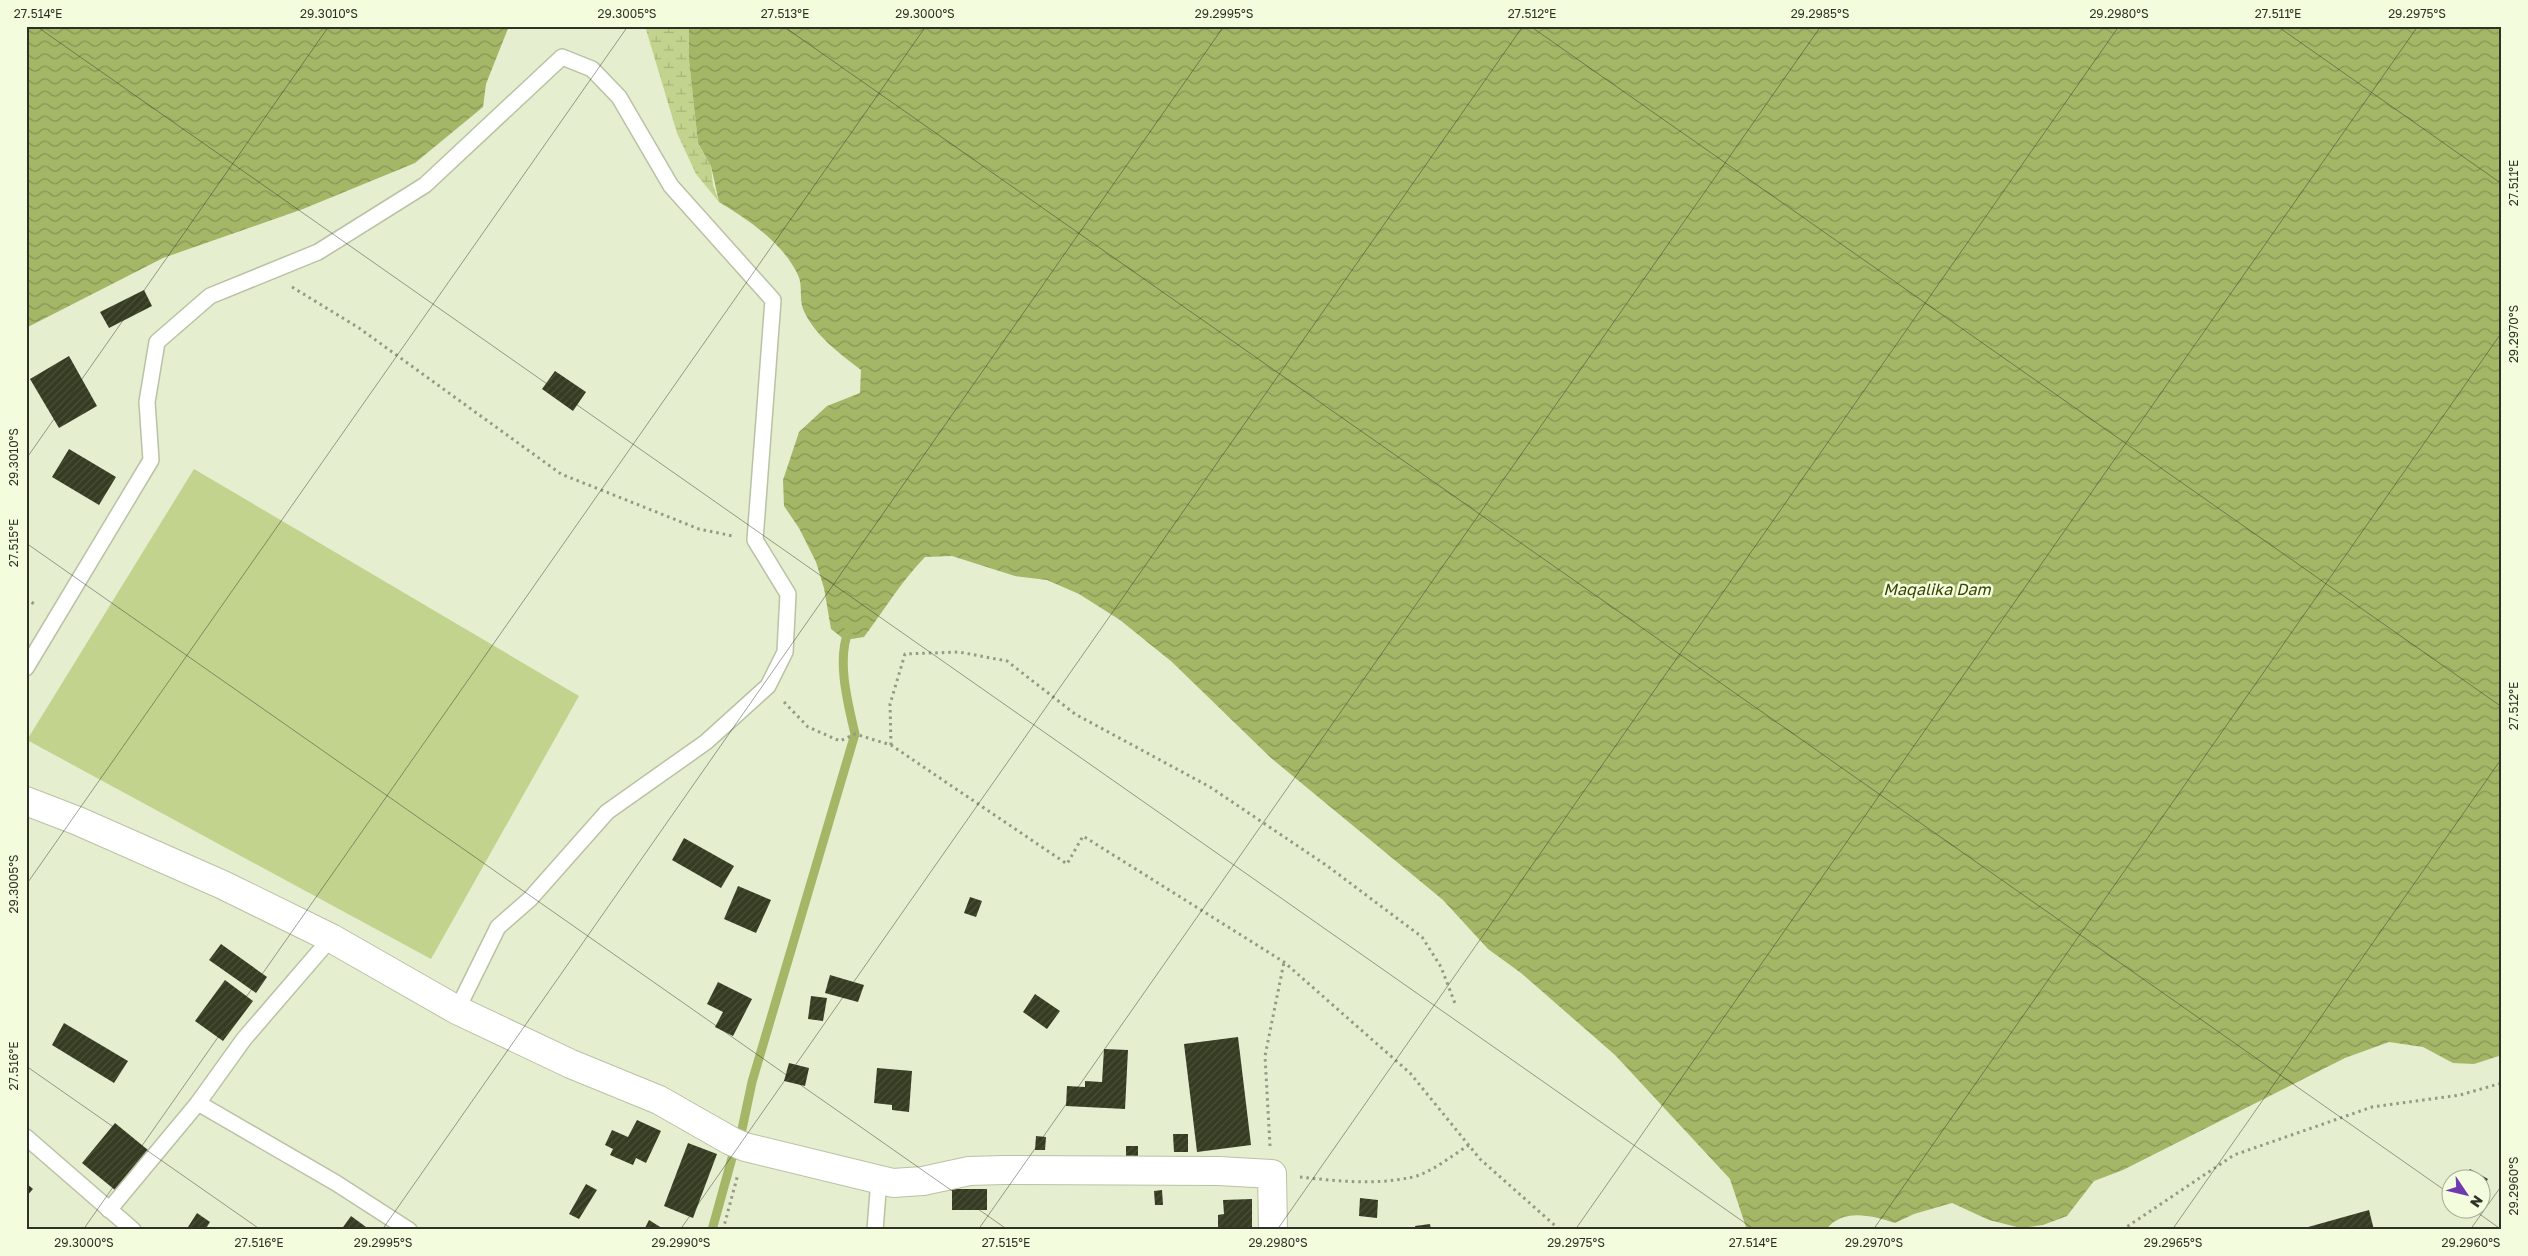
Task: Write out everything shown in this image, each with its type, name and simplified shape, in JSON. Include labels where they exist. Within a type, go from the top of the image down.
[{"type":"street","points":[[26,800],[223,885],[331,938],[457,1010],[572,1064],[659,1100],[745,1147],[893,1183],[923,1181],[969,1171],[1004,1170],[1220,1171],[1272,1174],[1273,1230]]},
{"type":"lane","points":[[26,668],[151,460],[147,402],[157,342],[210,296],[318,252],[425,185],[562,57],[592,69],[619,97],[671,186],[773,300],[755,540],[788,594],[785,652],[768,686],[706,742],[607,812],[530,899],[498,927],[457,1010]]},
{"type":"lane","points":[[110,1210],[198,1103],[244,1039],[331,938]]},
{"type":"lane","points":[[198,1103],[336,1183],[409,1230]]},
{"type":"lane","points":[[26,1137],[133,1230]]},
{"type":"lane","points":[[875,1230],[879,1179]]},
{"type":"path","points":[[274,270],[290,286],[360,328],[561,474],[699,529],[755,540]]},
{"type":"path","points":[[892,745],[890,704],[904,654],[959,652],[1007,661],[1075,714],[1210,787],[1326,865],[1422,937],[1441,968],[1456,1006]]},
{"type":"path","points":[[768,686],[808,727],[840,741],[855,734],[892,745],[1067,864],[1083,836],[1284,962],[1410,1073],[1480,1159],[1560,1230]]},
{"type":"path","points":[[1284,962],[1265,1056],[1272,1174],[1344,1182],[1409,1178],[1434,1167],[1469,1145]]},
{"type":"path","points":[[2122,1230],[2234,1155],[2372,1107],[2460,1095],[2502,1083]]},
{"type":"path","points":[[722,1230],[745,1147]]},
{"type":"green space","points":[[645,26],[689,26],[689,60],[698,143],[711,166],[713,185],[719,202],[696,174],[677,133]]},
{"type":"green space","points":[[194,469],[579,696],[431,959],[27,740]]},
{"type":"water","points":[[26,26],[509,26],[486,84],[483,107],[415,163],[303,209],[163,258],[26,328]]},
{"type":"water","name":"Maqalika Dam","points":[[689,26],[2502,26],[2502,1055],[2474,1064],[2453,1063],[2423,1047],[2389,1042],[2345,1058],[2123,1170],[2094,1181],[2067,1216],[2043,1225],[2021,1228],[1989,1220],[1952,1203],[1914,1214],[1895,1223],[1859,1215],[1841,1218],[1826,1230],[1747,1230],[1730,1179],[1615,1055],[1521,973],[1488,949],[1443,900],[1271,758],[1172,662],[1120,620],[1079,594],[1047,580],[1015,576],[952,556],[925,557],[900,586],[864,637],[845,640],[831,629],[824,588],[816,562],[799,528],[784,506],[783,480],[799,432],[827,406],[860,393],[861,370],[828,343],[808,318],[802,305],[798,275],[784,253],[764,233],[742,216],[719,202],[711,166],[698,143],[689,60]]},
{"type":"building","points":[[144,290],[152,306],[109,328],[100,312]]},
{"type":"building","points":[[69,356],[97,406],[59,428],[30,379]]},
{"type":"building","points":[[555,371],[586,392],[573,411],[542,389]]},
{"type":"building","points":[[69,449],[116,477],[99,505],[52,477]]},
{"type":"building","points":[[684,838],[734,866],[721,888],[672,860]]},
{"type":"building","points":[[738,886],[771,900],[756,933],[724,919]]},
{"type":"building","points":[[970,897],[982,901],[976,917],[964,913]]},
{"type":"building","points":[[221,944],[267,977],[256,993],[209,960]]},
{"type":"building","points":[[830,975],[864,985],[858,1002],[825,993]]},
{"type":"building","points":[[225,980],[253,1001],[223,1041],[195,1021]]},
{"type":"building","points":[[718,982],[752,999],[733,1036],[715,1027],[723,1012],[707,1004]]},
{"type":"building","points":[[1035,994],[1060,1011],[1047,1029],[1023,1012]]},
{"type":"building","points":[[811,996],[827,998],[823,1021],[808,1019]]},
{"type":"building","points":[[64,1023],[128,1061],[114,1083],[52,1045]]},
{"type":"building","points":[[1238,1037],[1251,1145],[1197,1152],[1184,1044]]},
{"type":"building","points":[[1104,1049],[1128,1050],[1125,1109],[1066,1106],[1067,1086],[1085,1087],[1085,1081],[1102,1082]]},
{"type":"building","points":[[789,1063],[809,1068],[805,1086],[784,1081]]},
{"type":"building","points":[[877,1068],[912,1071],[909,1112],[892,1110],[892,1105],[874,1103]]},
{"type":"building","points":[[637,1120],[661,1131],[646,1163],[636,1158],[633,1165],[610,1155],[613,1149],[605,1145],[612,1130],[628,1137]]},
{"type":"building","points":[[115,1123],[148,1150],[115,1190],[82,1163]]},
{"type":"building","points":[[1173,1134],[1188,1134],[1188,1152],[1174,1152]]},
{"type":"building","points":[[1036,1136],[1046,1137],[1045,1150],[1035,1150]]},
{"type":"building","points":[[688,1143],[717,1154],[693,1218],[664,1206]]},
{"type":"building","points":[[1126,1146],[1138,1146],[1138,1158],[1126,1158]]},
{"type":"building","points":[[26,1183],[33,1189],[26,1197]]},
{"type":"building","points":[[586,1184],[597,1190],[579,1219],[569,1214]]},
{"type":"building","points":[[952,1189],[987,1189],[987,1210],[952,1210]]},
{"type":"building","points":[[1162,1190],[1163,1205],[1155,1205],[1154,1191]]},
{"type":"building","points":[[1360,1198],[1378,1200],[1377,1218],[1359,1216]]},
{"type":"building","points":[[1252,1199],[1252,1230],[1218,1229],[1218,1215],[1224,1214],[1223,1200]]},
{"type":"building","points":[[2369,1210],[2374,1230],[2301,1230],[2301,1229]]},
{"type":"building","points":[[197,1213],[210,1222],[205,1230],[192,1230],[188,1227]]},
{"type":"building","points":[[351,1216],[366,1227],[364,1230],[341,1230]]},
{"type":"building","points":[[649,1220],[665,1230],[644,1230]]},
{"type":"building","points":[[1430,1224],[1431,1230],[1416,1230],[1415,1226]]},
{"type":"waterway","points":[[741,1134],[752,1082],[855,734],[844,682],[843,668],[843,654],[849,630]]},
{"type":"waterway","points":[[712,1230],[732,1158]]}]
